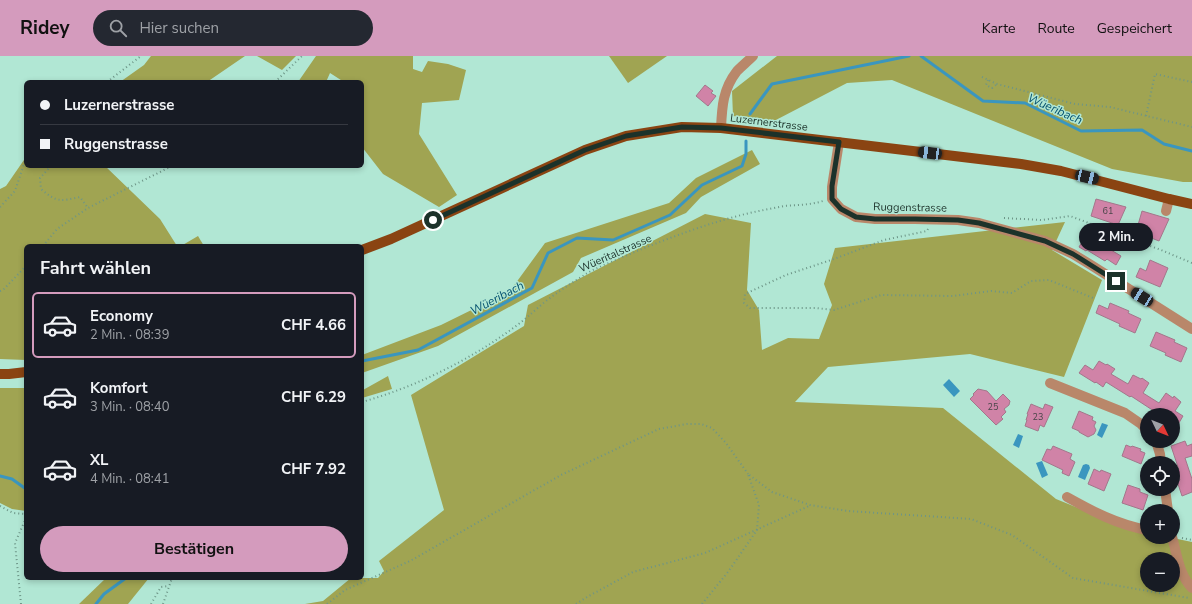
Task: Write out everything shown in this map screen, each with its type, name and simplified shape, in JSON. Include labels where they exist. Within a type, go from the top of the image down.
[{"type":"main road","name":"Luzernerstrasse","points":[[364,249],[391,239],[585,150],[626,136],[682,127],[721,128],[1021,164],[1100,180],[1192,204]]},
{"type":"main road","points":[[0,374],[24,372]]},
{"type":"street","points":[[721,128],[722,106],[726,91],[737,72],[753,56]]},
{"type":"street","points":[[832,199],[832,186],[839,142]]},
{"type":"street","name":"Ruggenstrasse","points":[[832,199],[841,209],[856,217],[979,223],[1045,241],[1073,254],[1192,329]]},
{"type":"street","points":[[1166,211],[1169,199]]},
{"type":"street","points":[[1050,383],[1125,413],[1140,423]]},
{"type":"street","points":[[1067,497],[1106,518],[1140,528]]},
{"type":"street","points":[[1174,544],[1181,570],[1192,588]]},
{"type":"path","points":[[110,80],[141,56]]},
{"type":"path","points":[[277,80],[302,56]]},
{"type":"path","points":[[1146,116],[1155,74],[1192,82]]},
{"type":"path","points":[[982,77],[997,84],[1075,104],[1110,107],[1192,127]]},
{"type":"path","points":[[988,80],[986,85],[992,88],[997,84]]},
{"type":"path","points":[[0,207],[14,191],[24,164]]},
{"type":"path","points":[[50,168],[40,178],[41,189],[50,197],[62,200],[80,197],[88,208]]},
{"type":"path","points":[[45,244],[58,229],[88,208],[168,168]]},
{"type":"path","name":"Wüeritalstrasse","points":[[364,401],[407,387],[460,362],[499,338],[561,290],[590,272],[621,258],[693,230],[731,218],[783,206],[814,204],[832,199]]},
{"type":"path","points":[[999,218],[1042,220],[1070,216],[1192,263]]},
{"type":"path","points":[[940,220],[927,231],[884,240],[834,260],[786,275],[745,294],[744,303],[750,308],[816,308],[834,310],[881,295],[953,296],[991,291],[1012,293],[1031,281],[1049,280],[1093,298]]},
{"type":"path","points":[[0,291],[3,290],[24,268]]},
{"type":"path","points":[[327,604],[345,590],[410,561],[561,475],[659,429],[687,424],[701,424],[712,428],[726,443],[748,474],[759,505],[757,530],[728,572],[702,604]]},
{"type":"path","points":[[748,474],[772,492],[810,506],[848,511],[971,519],[1012,535],[1073,578],[1192,599]]},
{"type":"path","points":[[0,506],[13,512],[24,514]]},
{"type":"path","points":[[576,604],[633,572],[705,553],[810,506]]},
{"type":"path","points":[[21,604],[15,543],[24,523]]},
{"type":"path","points":[[163,604],[171,580]]},
{"type":"path","points":[[151,604],[161,587],[169,586]]},
{"type":"green space","points":[[151,56],[245,56],[210,80],[123,80],[144,65]]},
{"type":"green space","points":[[257,56],[296,56],[282,70]]},
{"type":"green space","points":[[316,56],[413,56],[413,69],[422,72],[428,61],[448,64],[466,70],[459,100],[422,103],[419,134],[457,195],[439,207],[383,174],[364,150],[364,80],[341,80],[330,73],[327,80],[299,80]]},
{"type":"green space","points":[[609,56],[667,56],[628,83]]},
{"type":"green space","points":[[777,56],[1192,56],[1192,182],[1183,182],[1112,169],[892,80],[847,83],[774,121],[733,116],[732,91]]},
{"type":"green space","points":[[752,150],[760,164],[701,197],[686,213],[581,258],[573,272],[438,346],[364,372],[364,354],[441,325],[510,291],[545,243],[669,203],[696,178]]},
{"type":"green space","points":[[24,160],[24,168],[107,168],[160,219],[176,244],[24,244],[24,360],[0,359],[0,189],[6,186]]},
{"type":"green space","points":[[705,214],[751,223],[747,290],[759,310],[762,350],[788,338],[819,339],[832,305],[824,284],[835,248],[1065,222],[1052,250],[1102,280],[1064,377],[970,354],[828,367],[795,402],[943,408],[1056,499],[1130,529],[1140,531],[1140,544],[1180,544],[1180,540],[1192,542],[1192,604],[305,604],[323,601],[349,580],[378,578],[384,571],[379,561],[444,510],[411,395],[524,326],[528,305]]},
{"type":"green space","points":[[198,236],[203,244],[184,244]]},
{"type":"green space","points":[[388,376],[392,389],[364,397],[364,389]]},
{"type":"green space","points":[[0,388],[24,388],[24,511],[12,509],[0,503]]},
{"type":"green space","points":[[104,580],[147,580],[128,604],[79,604]]},
{"type":"water","points":[[949,379],[960,391],[954,397],[943,385]]},
{"type":"water","points":[[1102,423],[1108,425],[1102,438],[1097,435]]},
{"type":"water","points":[[1018,434],[1023,436],[1019,448],[1013,445]]},
{"type":"water","points":[[1042,461],[1048,475],[1042,478],[1036,463]]},
{"type":"water","points":[[1083,465],[1089,465],[1090,468],[1085,480],[1078,477]]},
{"type":"building","points":[[705,85],[713,91],[711,93],[716,96],[708,106],[696,96]]},
{"type":"building","points":[[1096,199],[1126,207],[1118,225],[1091,216]]},
{"type":"building","points":[[1142,211],[1169,219],[1159,241],[1136,232]]},
{"type":"building","points":[[1086,235],[1121,256],[1116,265],[1107,259],[1105,261],[1079,247]]},
{"type":"building","points":[[1150,260],[1168,268],[1160,287],[1136,277],[1140,268],[1146,271]]},
{"type":"building","points":[[1110,303],[1129,311],[1128,313],[1141,319],[1135,333],[1096,313],[1099,305],[1108,309]]},
{"type":"building","points":[[1156,332],[1175,340],[1174,342],[1187,348],[1181,362],[1150,346]]},
{"type":"building","points":[[1099,361],[1115,369],[1111,374],[1128,384],[1133,375],[1141,379],[1142,378],[1149,383],[1143,393],[1159,403],[1166,393],[1173,398],[1174,396],[1181,402],[1177,408],[1149,408],[1106,382],[1103,387],[1079,373],[1085,365],[1093,370]]},
{"type":"building","points":[[978,389],[987,391],[996,401],[1003,394],[1010,401],[1009,405],[1004,409],[1006,412],[1001,417],[1003,419],[996,425],[970,399]]},
{"type":"building","points":[[1031,404],[1043,409],[1045,404],[1053,407],[1044,427],[1040,425],[1038,431],[1025,426],[1027,414]]},
{"type":"building","points":[[1079,411],[1093,417],[1092,420],[1096,422],[1094,426],[1096,430],[1094,434],[1088,437],[1072,428]]},
{"type":"building","points":[[1180,414],[1183,416],[1180,421]]},
{"type":"building","points":[[1185,441],[1187,446],[1192,444],[1192,456],[1185,458],[1192,479],[1192,492],[1182,496],[1180,490],[1180,456],[1174,456],[1172,448],[1180,448],[1180,443]]},
{"type":"building","points":[[1126,445],[1141,449],[1140,451],[1145,453],[1144,456],[1140,456],[1140,464],[1122,456]]},
{"type":"building","points":[[1053,446],[1072,454],[1070,459],[1075,462],[1069,476],[1062,473],[1063,470],[1042,460],[1047,449],[1051,450]]},
{"type":"building","points":[[1094,469],[1111,474],[1104,491],[1088,484]]},
{"type":"building","points":[[1128,485],[1140,489],[1140,496],[1148,496],[1145,504],[1140,504],[1140,509],[1122,503]]},
{"type":"waterway","name":"Wüeribach","points":[[750,114],[772,84],[909,56]]},
{"type":"waterway","name":"Wüeribach","points":[[921,56],[983,101],[1025,103],[1081,131],[1142,130],[1164,144],[1192,151]]},
{"type":"waterway","name":"Wüeribach","points":[[364,361],[418,350],[532,288],[548,253],[577,238],[613,240],[670,215],[702,185],[742,166],[746,154],[746,141]]},
{"type":"waterway","points":[[0,476],[12,479],[24,488]]},
{"type":"waterway","name":"Wüeribach","points":[[96,604],[104,594],[123,580]]},
{"type":"route","points":[[433,220],[585,150],[626,136],[682,127],[721,128],[839,142],[832,186],[832,199],[841,209],[856,217],[875,219],[958,220],[979,223],[1045,241],[1073,254],[1116,281]]}]
